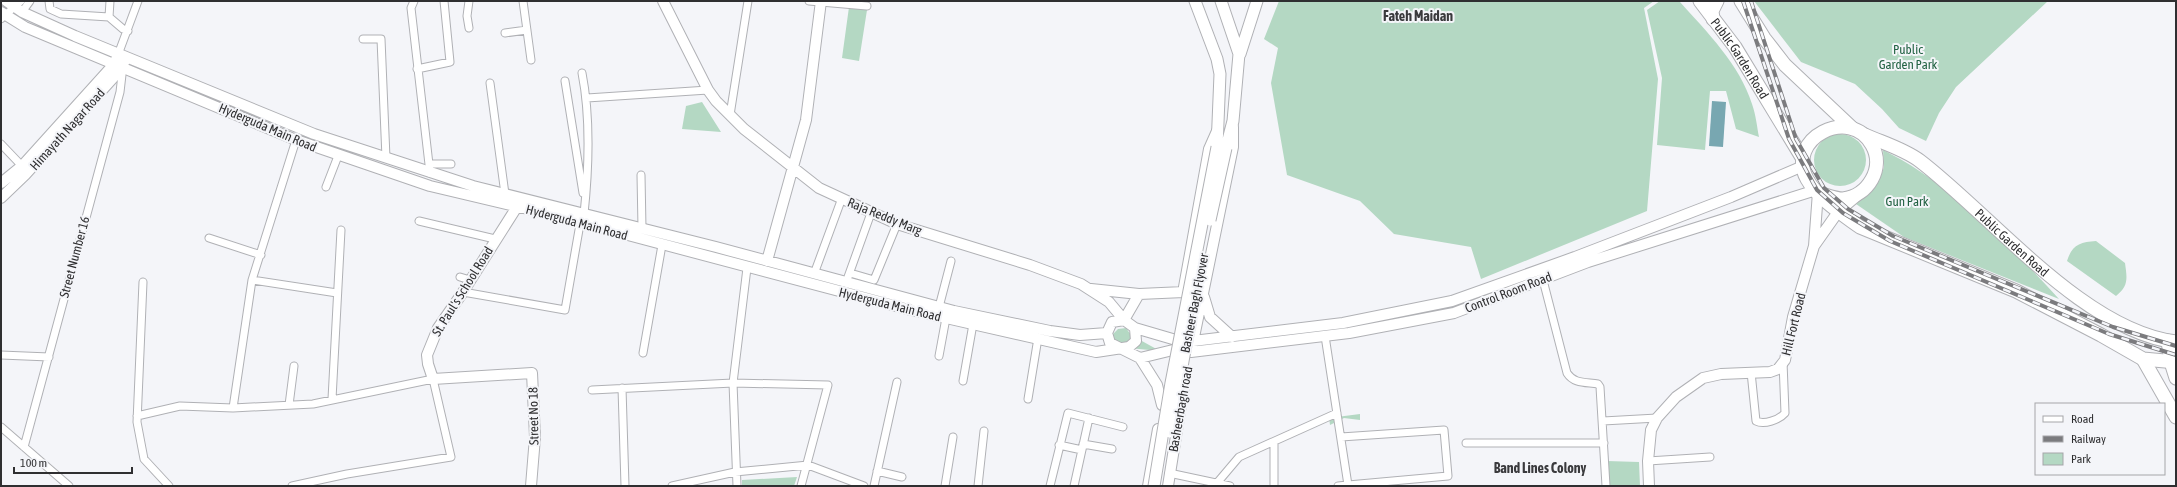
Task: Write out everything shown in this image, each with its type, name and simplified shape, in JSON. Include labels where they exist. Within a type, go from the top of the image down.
[{"type":"highway","name":"Public Garden Road","points":[[1700,1],[1735,46],[1803,163]]},
{"type":"highway","points":[[1713,19],[1712,11],[1717,1]]},
{"type":"highway","points":[[1741,1],[1764,38],[1784,65],[1872,144],[1876,156],[1876,169],[1872,181],[1863,191],[1852,197],[1841,199],[1818,192]]},
{"type":"highway","points":[[1857,131],[1837,126],[1825,130],[1814,137],[1807,147],[1803,163],[1807,178],[1818,192],[1838,212],[1860,227],[2016,291],[2095,331],[2137,356],[2173,362]]},
{"type":"highway","name":"Public Garden Road","points":[[1857,131],[1919,160],[2059,283],[2116,323],[2143,334],[2172,341]]},
{"type":"highway","points":[[2143,334],[2137,356],[2176,417]]},
{"type":"highway","points":[[2172,341],[2173,362],[2176,378]]},
{"type":"main road","name":"Raja Reddy Marg","points":[[663,1],[708,90],[730,114],[770,152],[793,166],[819,188],[897,224],[1030,265],[1091,290],[1108,302],[1124,320],[1135,328],[1176,340],[1193,341]]},
{"type":"main road","name":"Basheer Bagh Flyover","points":[[1161,486],[1221,148],[1220,74],[1217,59],[1195,1]]},
{"type":"main road","points":[[1221,1],[1240,54]]},
{"type":"main road","points":[[1240,54],[1257,1]]},
{"type":"main road","points":[[767,261],[806,120],[821,2]]},
{"type":"main road","name":"Hyderguda Main Road","points":[[16,5],[75,36],[123,51],[314,134],[386,158],[429,169],[473,186],[505,194],[519,202],[580,224],[662,245],[697,257],[747,268],[946,318],[1096,352],[1121,349]]},
{"type":"main road","name":"Hyderguda Main Road","points":[[3,16],[25,27],[296,140],[338,156],[430,186],[519,202],[585,209],[642,228],[814,274],[848,278],[939,307],[1050,331],[1080,334],[1107,333]]},
{"type":"main road","name":"Himayath Nagar Road","points":[[1,198],[25,175],[119,65],[123,51]]},
{"type":"main road","name":"Basheer Bagh Flyover","points":[[1154,486],[1171,382],[1221,148],[1233,121],[1240,54]]},
{"type":"main road","name":"Himayath Nagar Road","points":[[1,183],[22,166],[119,65]]},
{"type":"main road","name":"Basheerbagh road","points":[[1168,486],[1193,341],[1233,147],[1233,121]]},
{"type":"main road","name":"Basheerbagh road","points":[[1148,486],[1162,405],[1176,340],[1209,149],[1220,124]]},
{"type":"main road","name":"Control Room Road","points":[[1193,341],[1343,323],[1462,298],[1731,197],[1803,163]]},
{"type":"main road","points":[[1814,246],[1838,212],[1863,191]]},
{"type":"main road","name":"Control Room Road","points":[[1173,350],[1191,352],[1325,336],[1424,320],[1465,309],[1588,262],[1818,192]]},
{"type":"main road","name":"Hill Fort Road","points":[[1649,486],[1648,461],[1651,430],[1657,418],[1676,397],[1703,378],[1721,374],[1770,372],[1778,369],[1785,360],[1793,317],[1814,246],[1818,192]]},
{"type":"main road","name":"St. Paul's School Road","points":[[433,379],[428,364],[430,342],[463,292],[465,279],[495,239],[519,202]]},
{"type":"main road","points":[[1091,290],[1139,294],[1184,292],[1203,295],[1210,317],[1232,336]]},
{"type":"main road","points":[[1139,294],[1124,320],[1112,322],[1107,333],[1110,343],[1140,358],[1157,385],[1162,405]]},
{"type":"main road","points":[[1462,298],[1465,309]]},
{"type":"main road","points":[[1121,349],[1133,344],[1136,334],[1135,328]]},
{"type":"main road","points":[[1140,358],[1173,350]]},
{"type":"main road","name":"Street No 18","points":[[433,379],[532,373],[535,437],[531,486]]},
{"type":"street","points":[[3,16],[16,5],[30,1]]},
{"type":"street","points":[[48,1],[50,9],[61,14],[109,17],[123,29],[128,31]]},
{"type":"street","points":[[109,17],[110,1]]},
{"type":"street","points":[[123,51],[138,1]]},
{"type":"street","points":[[414,1],[410,8],[429,169],[451,164]]},
{"type":"street","points":[[417,69],[450,62],[444,1]]},
{"type":"street","points":[[469,1],[467,16],[469,28]]},
{"type":"street","points":[[523,1],[531,60]]},
{"type":"street","points":[[730,114],[748,1]]},
{"type":"street","points":[[809,1],[866,6]]},
{"type":"street","points":[[505,33],[527,30]]},
{"type":"street","points":[[363,40],[381,39],[386,158]]},
{"type":"street","name":"Street Number 16","points":[[24,447],[49,357],[74,256],[120,92],[119,65]]},
{"type":"street","points":[[582,72],[587,98],[588,164],[585,209]]},
{"type":"street","points":[[565,81],[585,209]]},
{"type":"street","points":[[490,83],[505,194]]},
{"type":"street","points":[[587,98],[708,90]]},
{"type":"street","points":[[233,408],[252,280],[296,140]]},
{"type":"street","points":[[1,144],[22,166]]},
{"type":"street","points":[[326,187],[338,156]]},
{"type":"street","points":[[641,175],[642,228]]},
{"type":"street","points":[[814,274],[842,198]]},
{"type":"street","points":[[872,213],[848,278],[874,280],[897,224]]},
{"type":"street","points":[[419,220],[495,239]]},
{"type":"street","points":[[463,292],[565,310],[580,224]]},
{"type":"street","points":[[332,400],[341,230]]},
{"type":"street","points":[[209,238],[261,255]]},
{"type":"street","points":[[643,353],[662,245]]},
{"type":"street","points":[[939,307],[951,261]]},
{"type":"street","points":[[737,486],[735,472],[733,383],[747,268]]},
{"type":"street","points":[[252,280],[337,293]]},
{"type":"street","points":[[1543,280],[1567,373],[1577,382],[1598,384],[1600,387],[1606,486]]},
{"type":"street","points":[[143,282],[137,416],[144,459],[169,486]]},
{"type":"street","points":[[939,356],[946,318]]},
{"type":"street","points":[[963,381],[973,324]]},
{"type":"street","points":[[1325,336],[1348,485]]},
{"type":"street","points":[[1028,399],[1038,338]]},
{"type":"street","points":[[1,355],[49,357]]},
{"type":"street","points":[[1752,372],[1756,421],[1765,423],[1782,417],[1785,413],[1783,362]]},
{"type":"street","points":[[289,405],[294,366]]},
{"type":"street","points":[[137,416],[180,406],[233,408],[313,404],[433,379]]},
{"type":"street","name":"St. Paul's School Road","points":[[292,486],[348,474],[452,457],[433,379]]},
{"type":"street","points":[[874,486],[897,382]]},
{"type":"street","points":[[592,390],[733,383],[828,385],[808,465],[801,486]]},
{"type":"street","points":[[622,388],[625,486]]},
{"type":"street","points":[[1052,485],[1059,445],[1068,413],[1123,427]]},
{"type":"street","points":[[1217,483],[1239,457],[1337,414]]},
{"type":"street","points":[[1074,486],[1089,418]]},
{"type":"street","points":[[1603,421],[1657,418]]},
{"type":"street","points":[[1,427],[67,485]]},
{"type":"street","points":[[1338,486],[1448,476],[1444,430],[1341,437]]},
{"type":"street","points":[[978,486],[984,431]]},
{"type":"street","points":[[945,486],[953,437]]},
{"type":"street","points":[[1274,442],[1274,486]]},
{"type":"street","points":[[1466,443],[1604,443]]},
{"type":"street","points":[[1059,445],[1112,449]]},
{"type":"street","points":[[1648,461],[1710,457]]},
{"type":"street","points":[[672,486],[735,472],[808,465],[864,486]]},
{"type":"street","points":[[878,471],[902,477]]},
{"type":"street","points":[[1170,473],[1209,484],[1217,483],[1230,486]]},
{"type":"green space","points":[[1279,1],[1654,1],[1644,8],[1658,79],[1647,211],[1481,279],[1471,247],[1394,234],[1360,201],[1287,175],[1271,83],[1278,48],[1264,39]]},
{"type":"green space","points":[[1660,1],[1680,2],[1731,62],[1747,90],[1752,104],[1759,137],[1736,129],[1726,91],[1710,91],[1705,150],[1657,145],[1662,78],[1647,10]]},
{"type":"green space","name":"Public Garden Park","points":[[1754,1],[2048,1],[1956,87],[1939,113],[1926,141],[1899,128],[1882,109],[1855,84],[1801,62]]},
{"type":"green space","points":[[849,7],[867,10],[859,61],[842,58]]},
{"type":"green space","points":[[702,102],[721,132],[682,129],[686,106]]},
{"type":"green space","points":[[1840,134],[1854,138],[1862,146],[1866,160],[1862,174],[1854,182],[1840,186],[1826,182],[1818,174],[1814,160],[1818,146],[1826,138]]},
{"type":"green space","name":"Gun Park","points":[[1883,150],[1908,164],[1956,198],[2020,257],[2059,299],[1904,237],[1856,204],[1879,181],[1884,167]]},
{"type":"green space","points":[[2096,241],[2125,263],[2125,285],[2116,296],[2067,261],[2071,251],[2077,245],[2085,242]]},
{"type":"green space","points":[[1126,328],[1131,335],[1160,351],[1118,347],[1112,335],[1118,329]]},
{"type":"green space","points":[[1360,414],[1360,420],[1344,418],[1330,425],[1329,418]]},
{"type":"green space","points":[[1607,461],[1639,462],[1640,486],[1608,486]]},
{"type":"green space","points":[[797,477],[794,486],[742,486],[742,480]]},
{"type":"water","points":[[1712,101],[1726,102],[1723,147],[1709,146]]},
{"type":"railway","points":[[1743,1],[1789,139],[1817,190],[1843,213],[1890,241],[2109,334],[2176,355]]},
{"type":"railway","points":[[1751,1],[1796,139],[1824,188],[1848,209],[1893,236],[2113,327],[2176,346]]},
{"type":"district","name":"Fateh Maidan","points":[[1418,16]]},
{"type":"district","name":"Band Lines Colony","points":[[1540,468]]}]
